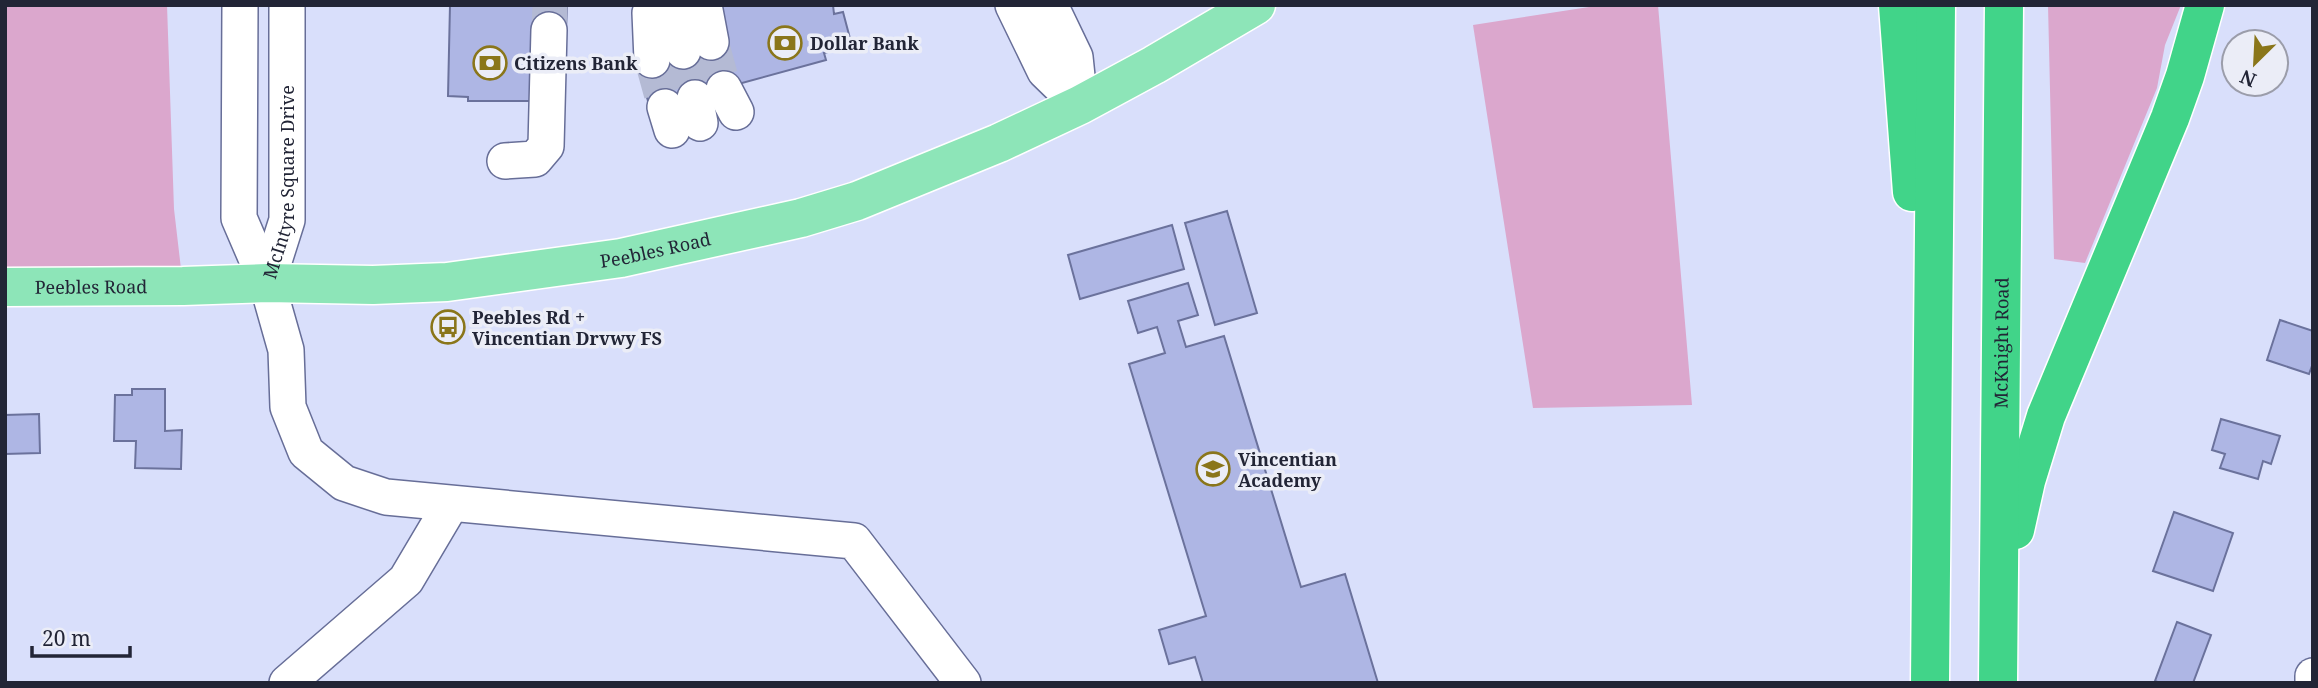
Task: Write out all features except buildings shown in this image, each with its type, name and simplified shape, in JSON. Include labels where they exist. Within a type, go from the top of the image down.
[{"type":"highway","points":[[1898,5],[1932,464]]},
{"type":"highway","points":[[1930,683],[1936,5]]},
{"type":"highway","name":"McKnight Road","points":[[1998,683],[2004,5]]},
{"type":"highway","points":[[1998,604],[2026,481],[2046,416],[2170,118],[2206,5]]},
{"type":"main road","name":"Peebles Road","points":[[5,287],[267,283],[373,285],[447,282],[621,258],[801,218],[857,201],[999,143],[1080,105],[1256,5]]},
{"type":"street","name":"McIntyre Square Drive","points":[[240,5],[239,218],[267,283]]},
{"type":"street","name":"McIntyre Square Drive","points":[[267,283],[287,220],[287,5]]},
{"type":"street","points":[[653,5],[650,13],[682,51]]},
{"type":"street","points":[[664,5],[682,51]]},
{"type":"street","points":[[675,5],[682,51]]},
{"type":"street","points":[[682,51],[687,5]]},
{"type":"street","points":[[682,51],[704,5]]},
{"type":"street","points":[[1013,5],[1045,71],[1080,105]]},
{"type":"street","points":[[1050,5],[1075,57],[1080,105]]},
{"type":"street","points":[[505,161],[535,159],[546,146],[550,30]]},
{"type":"street","points":[[267,283],[286,350],[288,407],[306,452],[344,483],[386,497],[854,541],[963,683]]},
{"type":"street","points":[[287,683],[406,580],[451,504]]},
{"type":"street","points":[[2313,676],[2313,683]]},
{"type":"shaded area","points":[[5,5],[167,5],[174,209],[183,286],[5,287]]},
{"type":"shaded area","points":[[1602,5],[1658,5],[1692,405],[1533,408],[1473,25]]},
{"type":"shaded area","points":[[2048,5],[2181,5],[2165,45],[2157,88],[2085,263],[2054,259]]},
{"type":"tunnel","points":[[549,30],[550,5]]},
{"type":"tunnel","points":[[711,42],[724,89]]},
{"type":"tunnel","points":[[683,51],[695,98]]},
{"type":"tunnel","points":[[652,60],[665,107]]},
{"type":"place","name":"Dollar Bank","points":[[785,43]]},
{"type":"place","name":"Citizens Bank","points":[[490,63]]},
{"type":"place","name":"Peebles Rd + Vincentian Drvwy FS","points":[[448,327]]},
{"type":"place","name":"Vincentian Academy","points":[[1213,469]]}]
